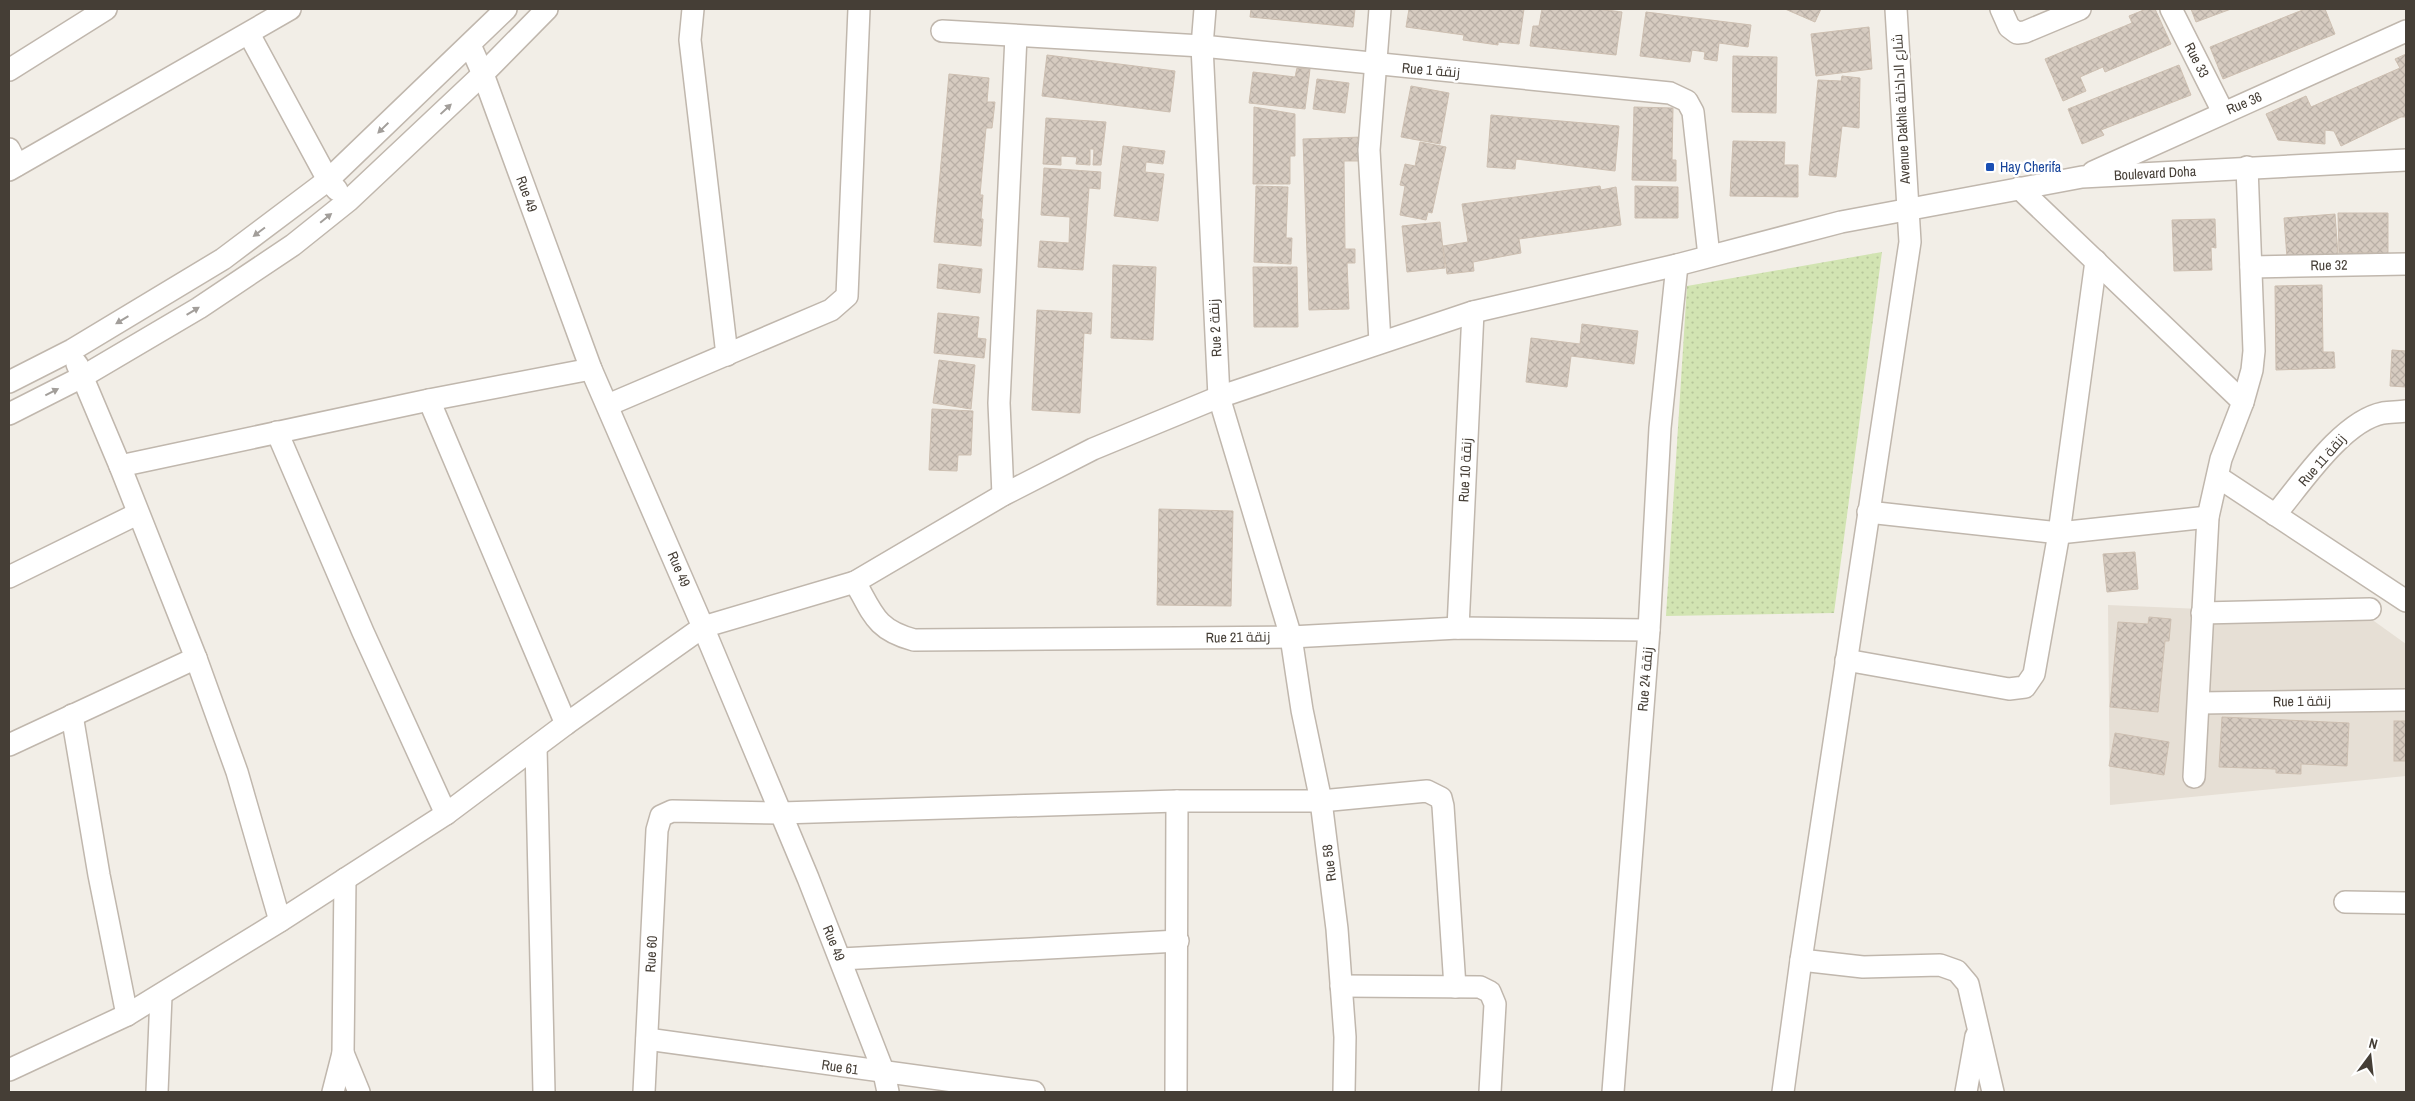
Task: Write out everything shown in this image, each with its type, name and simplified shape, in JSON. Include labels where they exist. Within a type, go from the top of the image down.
[{"type":"street","points":[[9,70],[106,9]]},
{"type":"street","points":[[11,161],[249,34],[290,9]]},
{"type":"street","points":[[9,382],[72,350],[223,259],[328,180],[506,9]]},
{"type":"street","points":[[9,414],[82,377],[199,308],[293,245],[348,201],[483,74],[547,9]]},
{"type":"street","points":[[693,9],[690,40],[727,355]]},
{"type":"street","points":[[608,405],[831,310],[847,296],[860,9]]},
{"type":"street","name":"Rue 2 زنقة","points":[[1205,9],[1202,46],[1219,398],[1291,637]]},
{"type":"street","points":[[1380,9],[1369,150],[1380,342]]},
{"type":"street","name":"Avenue Dakhla شارع الداخلة","points":[[1783,1092],[1801,960],[1910,242],[1896,9]]},
{"type":"street","points":[[2001,9],[2009,27],[2017,33],[2025,32],[2080,9]]},
{"type":"street","name":"Rue 33","points":[[2171,9],[2223,112]]},
{"type":"street","name":"Rue 1 زنقة","points":[[942,31],[1202,46],[1670,92],[1687,101],[1693,112],[1709,256]]},
{"type":"street","name":"Rue 36","points":[[2082,177],[2223,112],[2402,35],[2406,31]]},
{"type":"street","points":[[249,34],[328,180],[348,201]]},
{"type":"street","points":[[1003,495],[999,403],[1016,36]]},
{"type":"street","name":"Rue 49","points":[[470,45],[483,74],[592,369],[704,627],[781,813],[841,959],[886,1083]]},
{"type":"street","name":"Boulevard Doha","points":[[9,1070],[127,1015],[161,996],[280,921],[446,814],[566,724],[704,627],[855,582],[1003,495],[1093,449],[1219,398],[1473,312],[1677,265],[1841,222],[2082,177],[2406,160]]},
{"type":"street","points":[[2194,776],[2208,517],[2221,459],[2243,402],[2252,370],[2254,351],[2247,167]]},
{"type":"street","points":[[2018,188],[2243,402]]},
{"type":"street","points":[[1846,660],[2009,689],[2026,687],[2034,674],[2059,533],[2096,261]]},
{"type":"street","name":"Rue 32","points":[[2251,267],[2406,264]]},
{"type":"street","name":"Rue 24 زنقة","points":[[1613,1092],[1649,630],[1660,428],[1677,265]]},
{"type":"street","name":"Rue 10 زنقة","points":[[1458,628],[1473,312]]},
{"type":"street","points":[[72,350],[196,658],[237,772],[280,921]]},
{"type":"street","points":[[120,466],[429,400],[592,369]]},
{"type":"street","points":[[429,400],[566,724]]},
{"type":"street","name":"Rue 11 زنقة","points":[[2275,515],[2342,435],[2362,422],[2382,413],[2406,411]]},
{"type":"street","points":[[277,432],[363,632],[446,814]]},
{"type":"street","points":[[2218,477],[2406,601]]},
{"type":"street","points":[[1868,512],[2059,533],[2208,517]]},
{"type":"street","points":[[9,577],[137,514]]},
{"type":"street","name":"Rue 21 زنقة","points":[[855,582],[877,620],[892,634],[914,640],[1291,637],[1458,628],[1649,630]]},
{"type":"street","points":[[2202,613],[2370,609]]},
{"type":"street","name":"Rue 58","points":[[1291,637],[1302,710],[1321,801],[1341,986],[1345,1037],[1344,1092]]},
{"type":"street","points":[[9,745],[196,658]]},
{"type":"street","name":"Rue 1 زنقة","points":[[2199,703],[2406,700]]},
{"type":"street","points":[[72,715],[99,875],[127,1015]]},
{"type":"street","points":[[536,747],[544,1092]]},
{"type":"street","points":[[781,813],[1177,801],[1321,801],[1427,791],[1441,798],[1455,987]]},
{"type":"street","points":[[1176,1092],[1177,801]]},
{"type":"street","name":"Rue 60","points":[[644,1092],[656,830],[661,816],[672,811],[781,813]]},
{"type":"street","points":[[333,1092],[344,1053],[345,879]]},
{"type":"street","points":[[2345,902],[2406,903]]},
{"type":"street","points":[[841,959],[1178,941]]},
{"type":"street","points":[[1801,960],[1863,967],[1949,967],[1958,971],[1968,984],[1992,1092]]},
{"type":"street","points":[[1341,986],[1480,987],[1490,992],[1494,997],[1495,1004],[1490,1092]]},
{"type":"street","points":[[158,1092],[161,996]]},
{"type":"street","points":[[1966,1092],[1978,1026]]},
{"type":"street","name":"Rue 61","points":[[647,1039],[886,1083],[1034,1092]]},
{"type":"street","points":[[344,1053],[359,1092]]},
{"type":"shaded area","points":[[2108,605],[2367,616],[2406,644],[2406,776],[2110,805]]},
{"type":"green space","points":[[1882,252],[1834,613],[1666,616],[1687,286]]},
{"type":"building","points":[[1251,9],[1355,9],[1353,27],[1250,17]]},
{"type":"building","points":[[1409,9],[1524,9],[1519,44],[1498,42],[1498,45],[1463,40],[1464,35],[1406,27]]},
{"type":"building","points":[[1542,9],[1598,9],[1622,12],[1616,55],[1530,46],[1533,26],[1539,26]]},
{"type":"building","points":[[1785,9],[1821,9],[1815,22]]},
{"type":"building","points":[[2146,9],[2155,9],[2171,44],[2105,72],[2103,67],[2080,77],[2086,91],[2063,101],[2045,59],[2132,23],[2129,16]]},
{"type":"building","points":[[2191,9],[2231,9],[2196,22]]},
{"type":"building","points":[[2305,9],[2325,9],[2335,34],[2223,79],[2210,47]]},
{"type":"building","points":[[1646,12],[1751,25],[1748,47],[1719,43],[1717,61],[1704,59],[1705,52],[1692,50],[1690,62],[1640,56]]},
{"type":"building","points":[[1869,27],[1872,69],[1816,76],[1811,34]]},
{"type":"building","points":[[2406,54],[2406,117],[2401,117],[2341,146],[2334,131],[2325,130],[2325,144],[2278,140],[2266,114],[2306,96],[2311,107],[2400,68],[2395,59]]},
{"type":"building","points":[[1047,55],[1175,71],[1170,112],[1042,96]]},
{"type":"building","points":[[1733,56],[1777,57],[1776,113],[1732,112]]},
{"type":"building","points":[[2179,65],[2191,95],[2101,130],[2104,135],[2082,144],[2068,109]]},
{"type":"building","points":[[1297,68],[1310,69],[1305,109],[1249,103],[1253,72],[1295,77]]},
{"type":"building","points":[[949,74],[989,78],[987,102],[995,102],[992,128],[986,128],[980,195],[983,195],[981,246],[934,242]]},
{"type":"building","points":[[1842,76],[1860,78],[1859,128],[1842,126],[1836,177],[1809,175],[1818,80],[1841,81]]},
{"type":"building","points":[[1317,79],[1349,83],[1345,113],[1313,109]]},
{"type":"building","points":[[1411,86],[1449,93],[1440,144],[1401,137]]},
{"type":"building","points":[[1254,107],[1295,114],[1295,156],[1290,156],[1290,184],[1253,184]]},
{"type":"building","points":[[1634,107],[1673,108],[1672,160],[1676,160],[1676,181],[1632,180]]},
{"type":"building","points":[[1491,115],[1619,126],[1615,171],[1516,159],[1515,169],[1487,167]]},
{"type":"building","points":[[1046,118],[1106,122],[1101,165],[1093,165],[1094,149],[1090,149],[1090,165],[1076,164],[1077,157],[1061,156],[1061,165],[1043,164]]},
{"type":"building","points":[[1363,137],[1364,161],[1344,161],[1345,249],[1355,249],[1355,263],[1347,263],[1349,309],[1309,310],[1303,139]]},
{"type":"building","points":[[1733,141],[1785,142],[1784,165],[1798,165],[1798,197],[1730,196]]},
{"type":"building","points":[[1420,142],[1446,147],[1432,213],[1428,212],[1426,220],[1400,215],[1405,186],[1400,185],[1405,164],[1415,166]]},
{"type":"building","points":[[1123,146],[1165,151],[1163,164],[1146,162],[1145,172],[1164,174],[1158,221],[1114,216]]},
{"type":"building","points":[[1044,168],[1101,172],[1100,189],[1089,188],[1083,270],[1038,267],[1040,241],[1069,243],[1070,217],[1041,215]]},
{"type":"building","points":[[1256,186],[1288,187],[1286,238],[1292,238],[1291,264],[1254,262]]},
{"type":"building","points":[[1600,186],[1601,190],[1616,187],[1621,225],[1519,239],[1521,253],[1473,262],[1474,271],[1447,274],[1443,246],[1468,242],[1462,204]]},
{"type":"building","points":[[1635,186],[1678,187],[1678,218],[1635,218]]},
{"type":"building","points":[[2338,213],[2388,213],[2388,257],[2377,257],[2377,253],[2339,253]]},
{"type":"building","points":[[2335,214],[2338,255],[2287,258],[2284,218]]},
{"type":"building","points":[[2215,219],[2216,248],[2211,247],[2212,270],[2174,271],[2172,220]]},
{"type":"building","points":[[1440,222],[1445,268],[1407,272],[1402,226]]},
{"type":"building","points":[[939,264],[982,269],[980,293],[937,288]]},
{"type":"building","points":[[1113,265],[1156,267],[1153,340],[1111,338]]},
{"type":"building","points":[[1253,267],[1297,267],[1298,327],[1254,327]]},
{"type":"building","points":[[2322,285],[2323,352],[2334,352],[2335,368],[2276,370],[2275,286]]},
{"type":"building","points":[[1037,310],[1092,313],[1091,334],[1084,333],[1080,413],[1032,410]]},
{"type":"building","points":[[938,313],[979,317],[977,338],[986,339],[984,358],[934,353]]},
{"type":"building","points":[[1582,324],[1638,331],[1634,364],[1571,356],[1567,387],[1526,382],[1531,338],[1580,344]]},
{"type":"building","points":[[2392,350],[2406,351],[2406,387],[2390,386]]},
{"type":"building","points":[[939,360],[975,365],[971,409],[933,403]]},
{"type":"building","points":[[932,409],[973,411],[971,455],[958,455],[957,471],[929,470]]},
{"type":"building","points":[[1159,509],[1233,511],[1231,606],[1157,605]]},
{"type":"building","points":[[2135,552],[2138,589],[2107,592],[2103,554]]},
{"type":"building","points":[[2149,617],[2171,619],[2169,641],[2165,641],[2158,712],[2110,707],[2118,622],[2148,624]]},
{"type":"building","points":[[2222,717],[2349,723],[2347,766],[2301,764],[2301,774],[2276,773],[2276,769],[2219,767]]},
{"type":"building","points":[[2394,721],[2406,721],[2406,761],[2394,761]]},
{"type":"building","points":[[2115,733],[2169,742],[2164,775],[2109,766]]},
{"type":"place","name":"Hay Cherifa","points":[[1990,167]]}]
